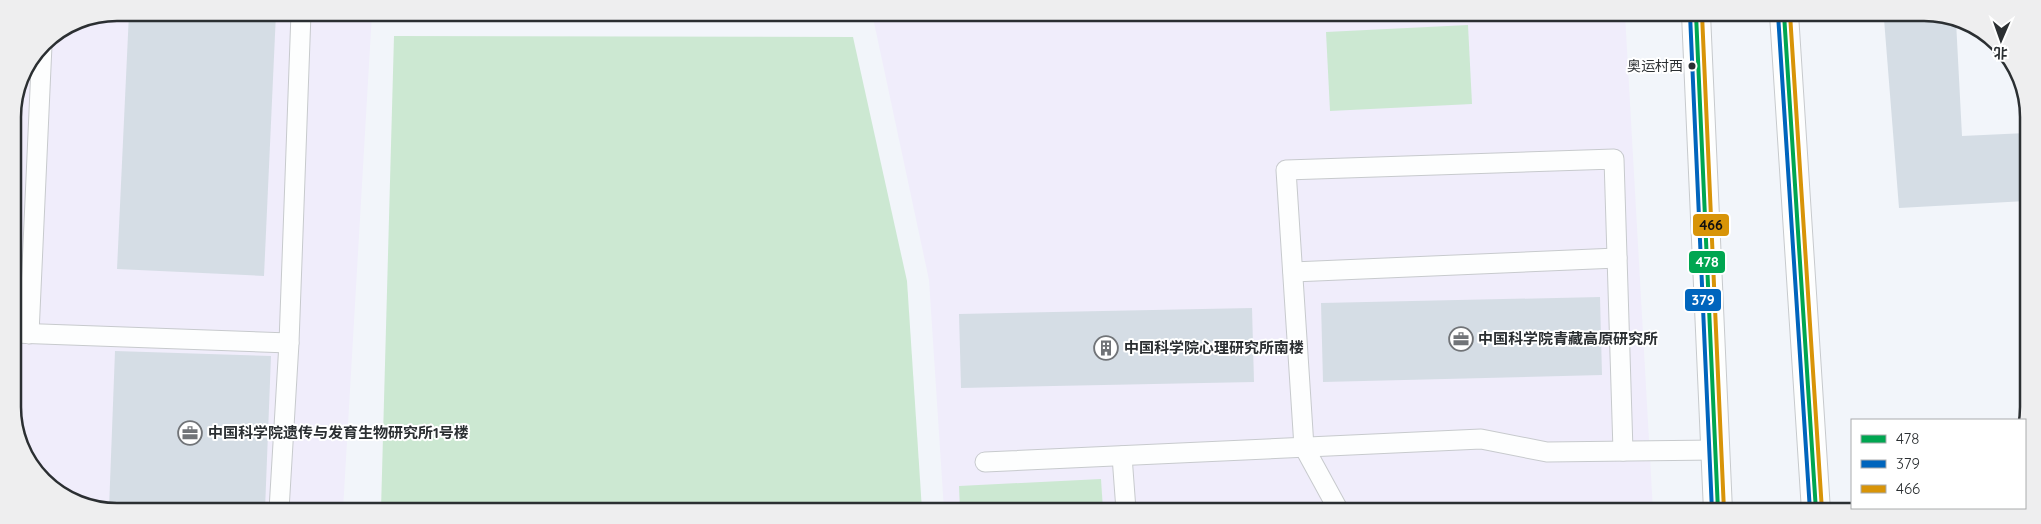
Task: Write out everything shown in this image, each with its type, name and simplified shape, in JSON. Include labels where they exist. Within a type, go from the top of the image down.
[{"type":"main road","points":[[1696,21],[1718,503]]},
{"type":"main road","points":[[1784,21],[1815,503]]},
{"type":"lane","points":[[279,503],[289,342],[301,21]]},
{"type":"lane","points":[[41,59],[22,282],[21,334],[289,342]]},
{"type":"lane","points":[[1335,503],[1304,447],[1286,170],[1614,159],[1622,451]]},
{"type":"lane","points":[[1293,272],[1617,258]]},
{"type":"lane","points":[[985,462],[1480,439],[1547,452],[1715,450]]},
{"type":"lane","points":[[1122,456],[1125,503]]},
{"type":"shaded area","points":[[111,21],[372,21],[343,503],[118,503],[87,498],[69,490],[49,475],[37,460],[26,437],[21,413],[21,111],[26,87],[37,64],[49,49],[64,37],[87,26]]},
{"type":"shaded area","points":[[874,21],[1625,21],[1653,503],[944,503],[929,280]]},
{"type":"green space","points":[[1468,25],[1472,104],[1330,111],[1326,32]]},
{"type":"green space","points":[[394,36],[853,37],[907,281],[922,503],[381,503]]},
{"type":"green space","points":[[1101,479],[1103,503],[960,503],[959,486]]},
{"type":"building","points":[[129,21],[276,21],[264,276],[117,269]]},
{"type":"building","points":[[1884,21],[1930,21],[1954,26],[1956,27],[1962,136],[2020,133],[2020,201],[1899,208]]},
{"type":"building","name":"中国科学院青藏高原研究所","points":[[1600,297],[1602,375],[1323,382],[1321,303]]},
{"type":"building","name":"中国科学院心理研究所南楼","points":[[1252,308],[1254,382],[961,388],[959,314]]},
{"type":"building","name":"中国科学院遗传与发育生物研究所1号楼","points":[[115,351],[271,356],[265,503],[109,502]]},
{"type":"transit line","name":"379","points":[[1690,21],[1712,503]]},
{"type":"transit line","name":"478","points":[[1696,21],[1718,503]]},
{"type":"transit line","name":"466","points":[[1702,21],[1724,503]]},
{"type":"transit line","name":"379","points":[[1778,21],[1809,503]]},
{"type":"transit line","name":"478","points":[[1784,21],[1815,503]]},
{"type":"transit line","name":"466","points":[[1790,21],[1821,503]]},
{"type":"place","name":"奥运村西","points":[[1692,66]]},
{"type":"place","name":"中国科学院青藏高原研究所","points":[[1461,339]]},
{"type":"place","name":"中国科学院心理研究所南楼","points":[[1106,348]]},
{"type":"place","name":"中国科学院遗传与发育生物研究所1号楼","points":[[190,433]]}]
